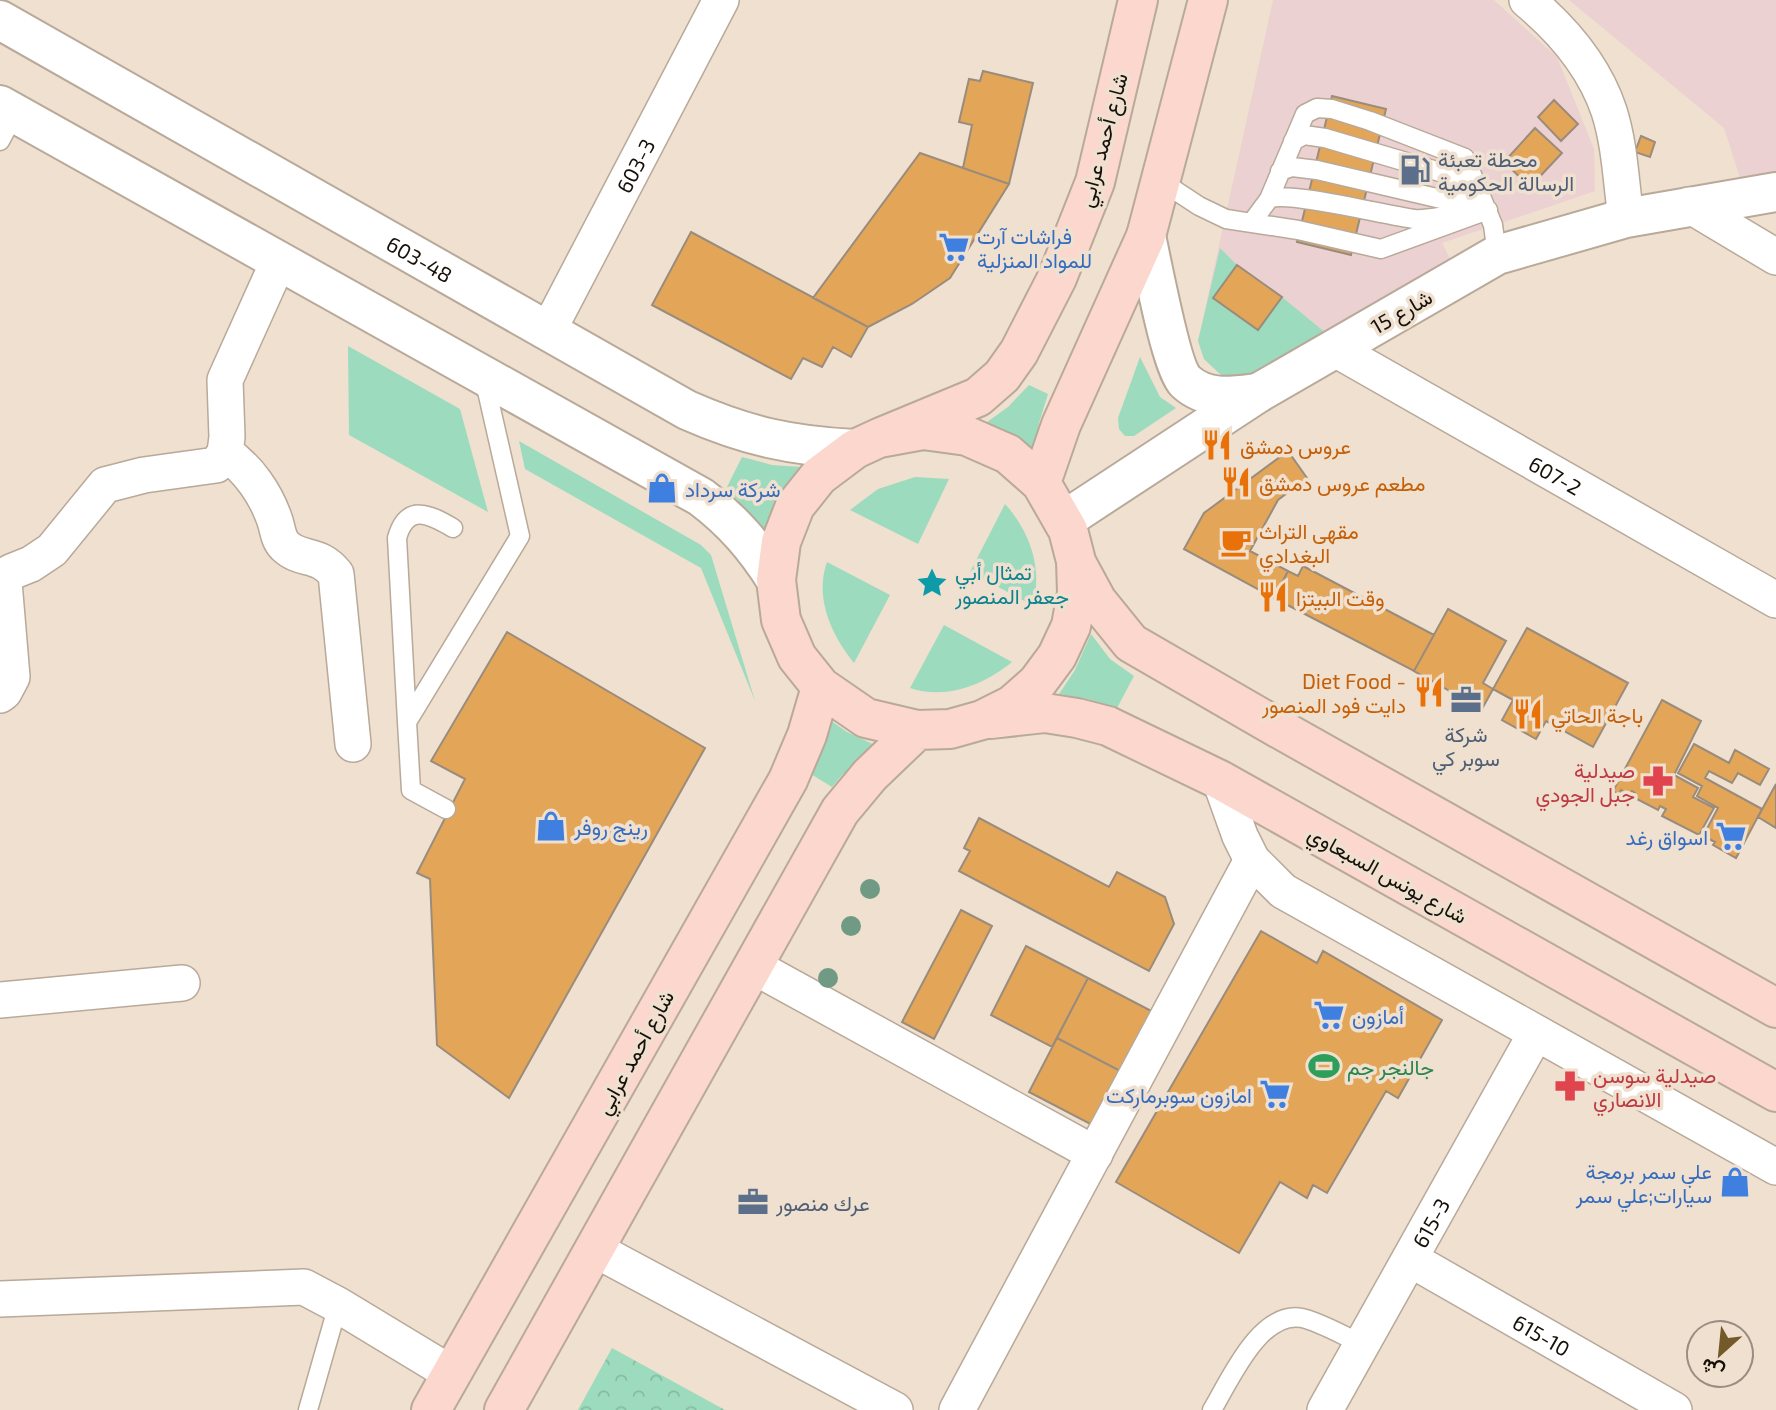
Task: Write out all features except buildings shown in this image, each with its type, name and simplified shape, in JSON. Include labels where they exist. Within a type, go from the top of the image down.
[{"type":"main road","name":"شارع أحمد عرابي","points":[[867,443],[978,397],[1002,376],[1019,352],[1057,278],[1095,182],[1138,0]]},
{"type":"main road","points":[[1041,483],[1061,425],[1146,236],[1208,0]]},
{"type":"main road","points":[[923,430],[967,436],[1008,454],[1041,483],[1068,530],[1076,561],[1077,593],[1073,615],[1057,656],[1037,683],[1012,705],[982,720],[950,729],[917,730],[866,718],[821,687],[797,657],[786,632],[781,620],[776,580],[781,542],[795,506],[819,476],[867,443],[923,430]]},
{"type":"main road","points":[[1076,561],[1097,601],[1131,643],[1776,1008]]},
{"type":"main road","name":"شارع أحمد عرابي","points":[[431,1410],[788,780],[807,735],[821,687]]},
{"type":"main road","name":"شارع يونس السبعاوي","points":[[982,720],[1045,713],[1108,726],[1220,780],[1776,1092]]},
{"type":"main road","points":[[504,1410],[840,811],[870,775],[917,730]]},
{"type":"street","name":"603-3","points":[[548,331],[721,0]]},
{"type":"street","points":[[1527,0],[1570,42],[1600,87],[1616,137],[1626,218]]},
{"type":"street","name":"603-48","points":[[0,20],[687,410],[727,428],[769,440],[812,447],[867,443]]},
{"type":"street","points":[[5,119],[279,260],[701,497],[724,514],[744,534],[776,580]]},
{"type":"street","name":"شارع 15","points":[[1063,521],[1258,393],[1497,255],[1626,218],[1776,192]]},
{"type":"street","points":[[1689,205],[1776,257]]},
{"type":"street","points":[[1146,236],[1170,342],[1185,381],[1207,394],[1226,397],[1258,393]]},
{"type":"street","points":[[0,695],[12,677],[4,582],[11,572],[31,564],[52,550],[105,485],[144,475],[216,465],[225,453],[225,380],[279,260]]},
{"type":"street","name":"607-2","points":[[1335,349],[1776,600]]},
{"type":"street","points":[[225,453],[241,463],[253,478],[275,520],[280,541],[294,552],[327,562],[336,574],[354,744]]},
{"type":"street","points":[[1220,780],[1240,836],[1252,860],[1283,891],[1776,1167]]},
{"type":"street","points":[[957,1410],[1252,860]]},
{"type":"street","points":[[753,966],[1094,1154]]},
{"type":"street","points":[[0,1000],[182,983]]},
{"type":"street","name":"615-3","points":[[1325,1410],[1536,1033]]},
{"type":"street","points":[[594,1249],[895,1410]]},
{"type":"street","name":"615-10","points":[[1410,1259],[1674,1410]]},
{"type":"street","points":[[0,1299],[304,1287],[452,1374]]},
{"type":"lane","points":[[1252,222],[1269,199],[1305,114],[1317,108],[1332,110],[1370,121],[1465,158],[1493,225],[1497,255]]},
{"type":"lane","points":[[1293,141],[1304,135],[1325,138],[1457,177],[1488,210]]},
{"type":"lane","points":[[1280,170],[1292,167],[1317,170],[1488,210]]},
{"type":"lane","points":[[1161,181],[1226,219],[1381,249],[1488,210]]},
{"type":"lane","points":[[1269,199],[1276,195],[1310,199],[1418,219],[1488,210]]},
{"type":"lane","points":[[407,722],[520,536],[484,374]]},
{"type":"lane","points":[[446,808],[411,790],[397,538],[401,524],[410,516],[422,513],[453,528]]},
{"type":"lane","points":[[308,1410],[338,1305]]},
{"type":"lane","points":[[1212,1410],[1258,1336],[1281,1318],[1302,1318],[1362,1344]]},
{"type":"shaded area","name":"محطة تعبئة الرسالة الحكومية","points":[[1273,0],[1494,0],[1557,57],[1594,149],[1595,191],[1442,243],[1450,259],[1300,352],[1221,375],[1204,359],[1198,341]]},
{"type":"shaded area","points":[[1569,0],[1776,0],[1776,176],[1743,187],[1724,128]]},
{"type":"green space","points":[[1220,248],[1237,265],[1214,298],[1282,297],[1327,334],[1247,381],[1221,375],[1204,359],[1198,341]]},
{"type":"green space","points":[[348,346],[460,409],[488,512],[349,435]]},
{"type":"green space","points":[[1140,357],[1160,397],[1176,408],[1134,436],[1125,436],[1119,429],[1118,418]]},
{"type":"green space","points":[[1029,385],[1048,394],[1039,423],[1035,452],[983,425],[1008,407]]},
{"type":"green space","points":[[519,441],[701,545],[711,555],[755,701],[701,568],[525,469]]},
{"type":"green space","points":[[742,457],[772,465],[801,467],[782,498],[764,537],[738,500],[726,489]]},
{"type":"green space","points":[[915,477],[949,479],[918,544],[850,510],[878,489]]},
{"type":"green space","points":[[1005,504],[1021,526],[1032,551],[1036,578],[1032,605],[970,572]]},
{"type":"green space","points":[[827,562],[890,595],[854,663],[832,629],[827,616],[823,589]]},
{"type":"green space","points":[[944,625],[1012,662],[989,677],[964,688],[937,692],[910,688]]},
{"type":"green space","points":[[1091,634],[1110,659],[1134,676],[1117,708],[1059,694],[1075,670]]},
{"type":"green space","points":[[820,713],[847,732],[879,747],[842,775],[832,787],[806,771]]},
{"type":"green space","points":[[612,1348],[725,1410],[578,1410]]},
{"type":"place","name":"محطة تعبئة الرسالة الحكومية","points":[[1415,170]]},
{"type":"place","name":"فراشات آرت للمواد المنزلية","points":[[954,247]]},
{"type":"place","name":"عروس دمشق","points":[[1217,445]]},
{"type":"place","name":"مطعم عروس دمشق","points":[[1236,482]]},
{"type":"place","name":"شركة سرداد","points":[[662,488]]},
{"type":"place","name":"مقهى التراث البغدادي","points":[[1236,542]]},
{"type":"place","name":"تمثال أبي جعفر المنصور","points":[[932,583]]},
{"type":"place","name":"وقت البيتزا","points":[[1273,597]]},
{"type":"place","name":"Diet Food - دايت فود المنصور","points":[[1429,692]]},
{"type":"place","name":"شركة سوبر كي","points":[[1466,700]]},
{"type":"place","name":"باجة الحاتي","points":[[1528,714]]},
{"type":"place","name":"صيدلية جبل الجودي","points":[[1658,781]]},
{"type":"place","name":"رينج روفر","points":[[551,826]]},
{"type":"place","name":"اسواق رغد","points":[[1731,836]]},
{"type":"place","name":"أمازون","points":[[1329,1015]]},
{"type":"place","name":"جالنجر جم","points":[[1324,1066]]},
{"type":"place","name":"صيدلية سوسن الانصاري","points":[[1570,1086]]},
{"type":"place","name":"امازون سوبرماركت","points":[[1275,1094]]},
{"type":"place","name":"علي سمر برمجة سيارات;علي سمر","points":[[1735,1182]]},
{"type":"place","name":"عرك منصور","points":[[753,1202]]}]
